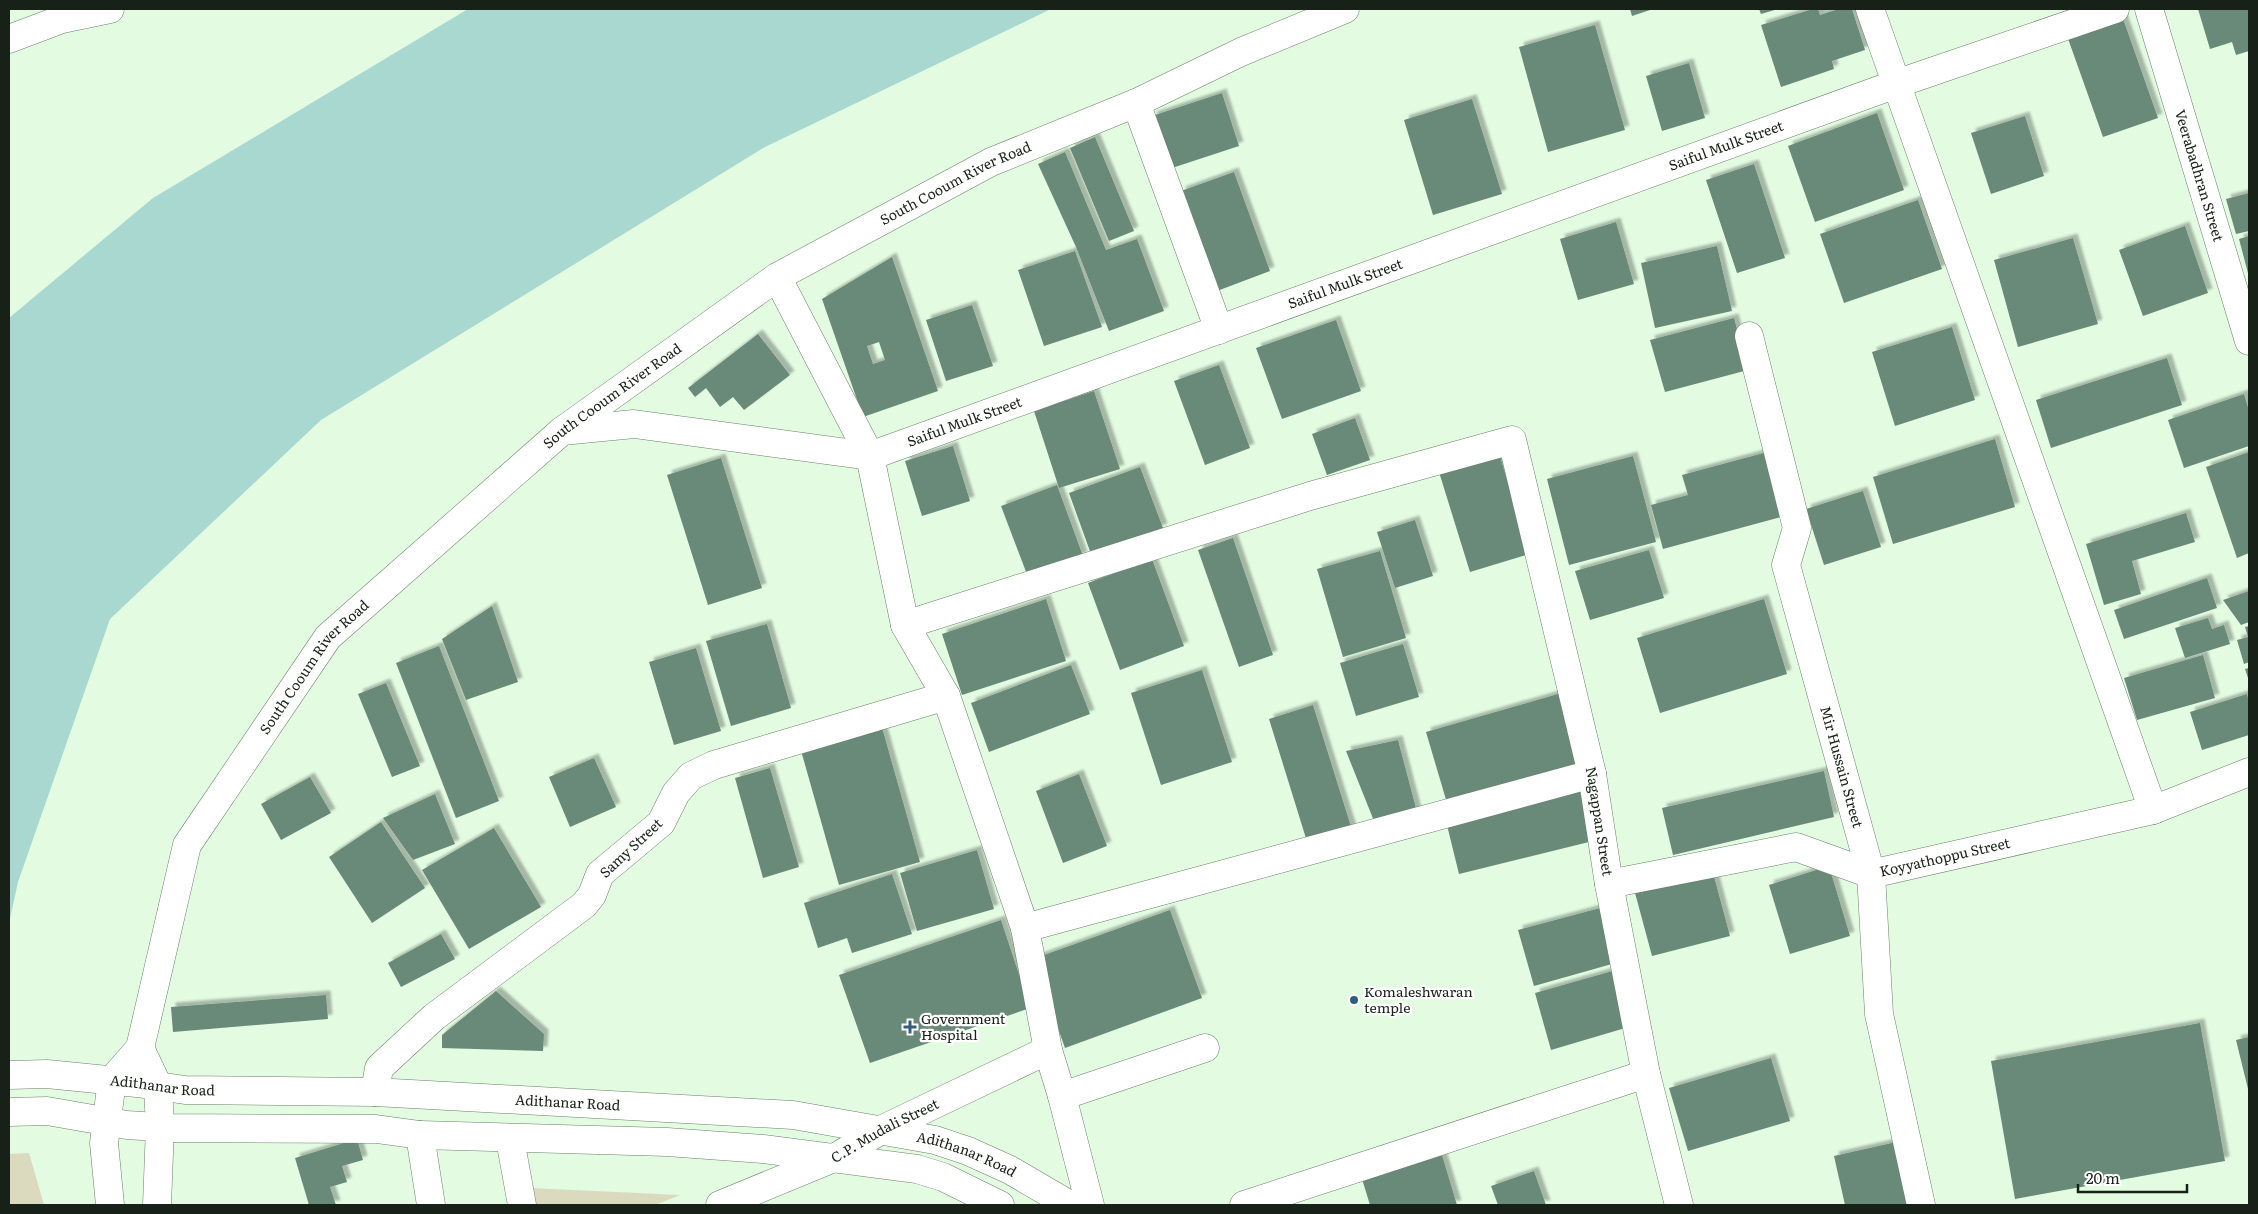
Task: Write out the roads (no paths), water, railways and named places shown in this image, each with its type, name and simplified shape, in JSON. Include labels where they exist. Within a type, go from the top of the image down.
[{"type":"street","points":[[9,39],[62,20],[110,9]]},
{"type":"street","name":"South Cooum River Road","points":[[140,1048],[187,845],[328,637],[562,430],[777,277],[991,162],[1136,103],[1242,52],[1345,9]]},
{"type":"street","points":[[1870,9],[2153,810]]},
{"type":"street","name":"Saiful Mulk Street","points":[[562,430],[634,424],[870,456],[1896,84],[2115,9]]},
{"type":"street","name":"Veerabadhran Street","points":[[2148,9],[2249,341]]},
{"type":"street","points":[[1136,103],[1219,330]]},
{"type":"street","points":[[777,277],[870,456],[905,625],[946,696],[1025,928],[1048,1050],[1090,1205]]},
{"type":"street","name":"Mir Hussain Street","points":[[1749,336],[1797,528],[1786,564],[1871,874],[1879,1014],[1921,1205]]},
{"type":"street","name":"Nagappan Street","points":[[905,625],[1310,496],[1512,440],[1592,774],[1609,884],[1646,1074],[1680,1205]]},
{"type":"street","name":"Samy Street","points":[[375,1092],[379,1068],[434,1017],[584,905],[592,896],[600,874],[661,823],[676,793],[691,776],[714,765],[946,696]]},
{"type":"street","name":"Koyyathoppu Street","points":[[1609,884],[1796,847],[1871,874],[2153,810],[2249,772]]},
{"type":"street","points":[[1025,928],[1592,774]]},
{"type":"street","points":[[110,1205],[104,1143],[112,1080],[140,1048],[158,1086],[160,1127],[157,1205]]},
{"type":"street","points":[[1062,1096],[1205,1048]]},
{"type":"street","name":"C.P. Mudali Street","points":[[720,1205],[836,1157],[883,1129],[1048,1050]]},
{"type":"street","name":"Adithanar Road","points":[[9,1075],[47,1074],[112,1080],[185,1090],[375,1092],[793,1115],[883,1129],[935,1140],[968,1151],[1010,1170],[1070,1205]]},
{"type":"street","points":[[1244,1205],[1646,1074]]},
{"type":"street","points":[[9,1112],[47,1111],[160,1127],[376,1129],[420,1135],[667,1142],[763,1149],[917,1169],[943,1178],[1000,1205]]},
{"type":"street","points":[[420,1135],[431,1205]]},
{"type":"street","points":[[510,1139],[522,1205]]},
{"type":"water","points":[[468,9],[1051,9],[765,147],[321,420],[110,619],[18,882],[9,923],[9,318],[153,198]]},
{"type":"place","name":"Komaleshwaran temple","points":[[1354,1000]]},
{"type":"place","name":"Government Hospital","points":[[910,1027]]}]
